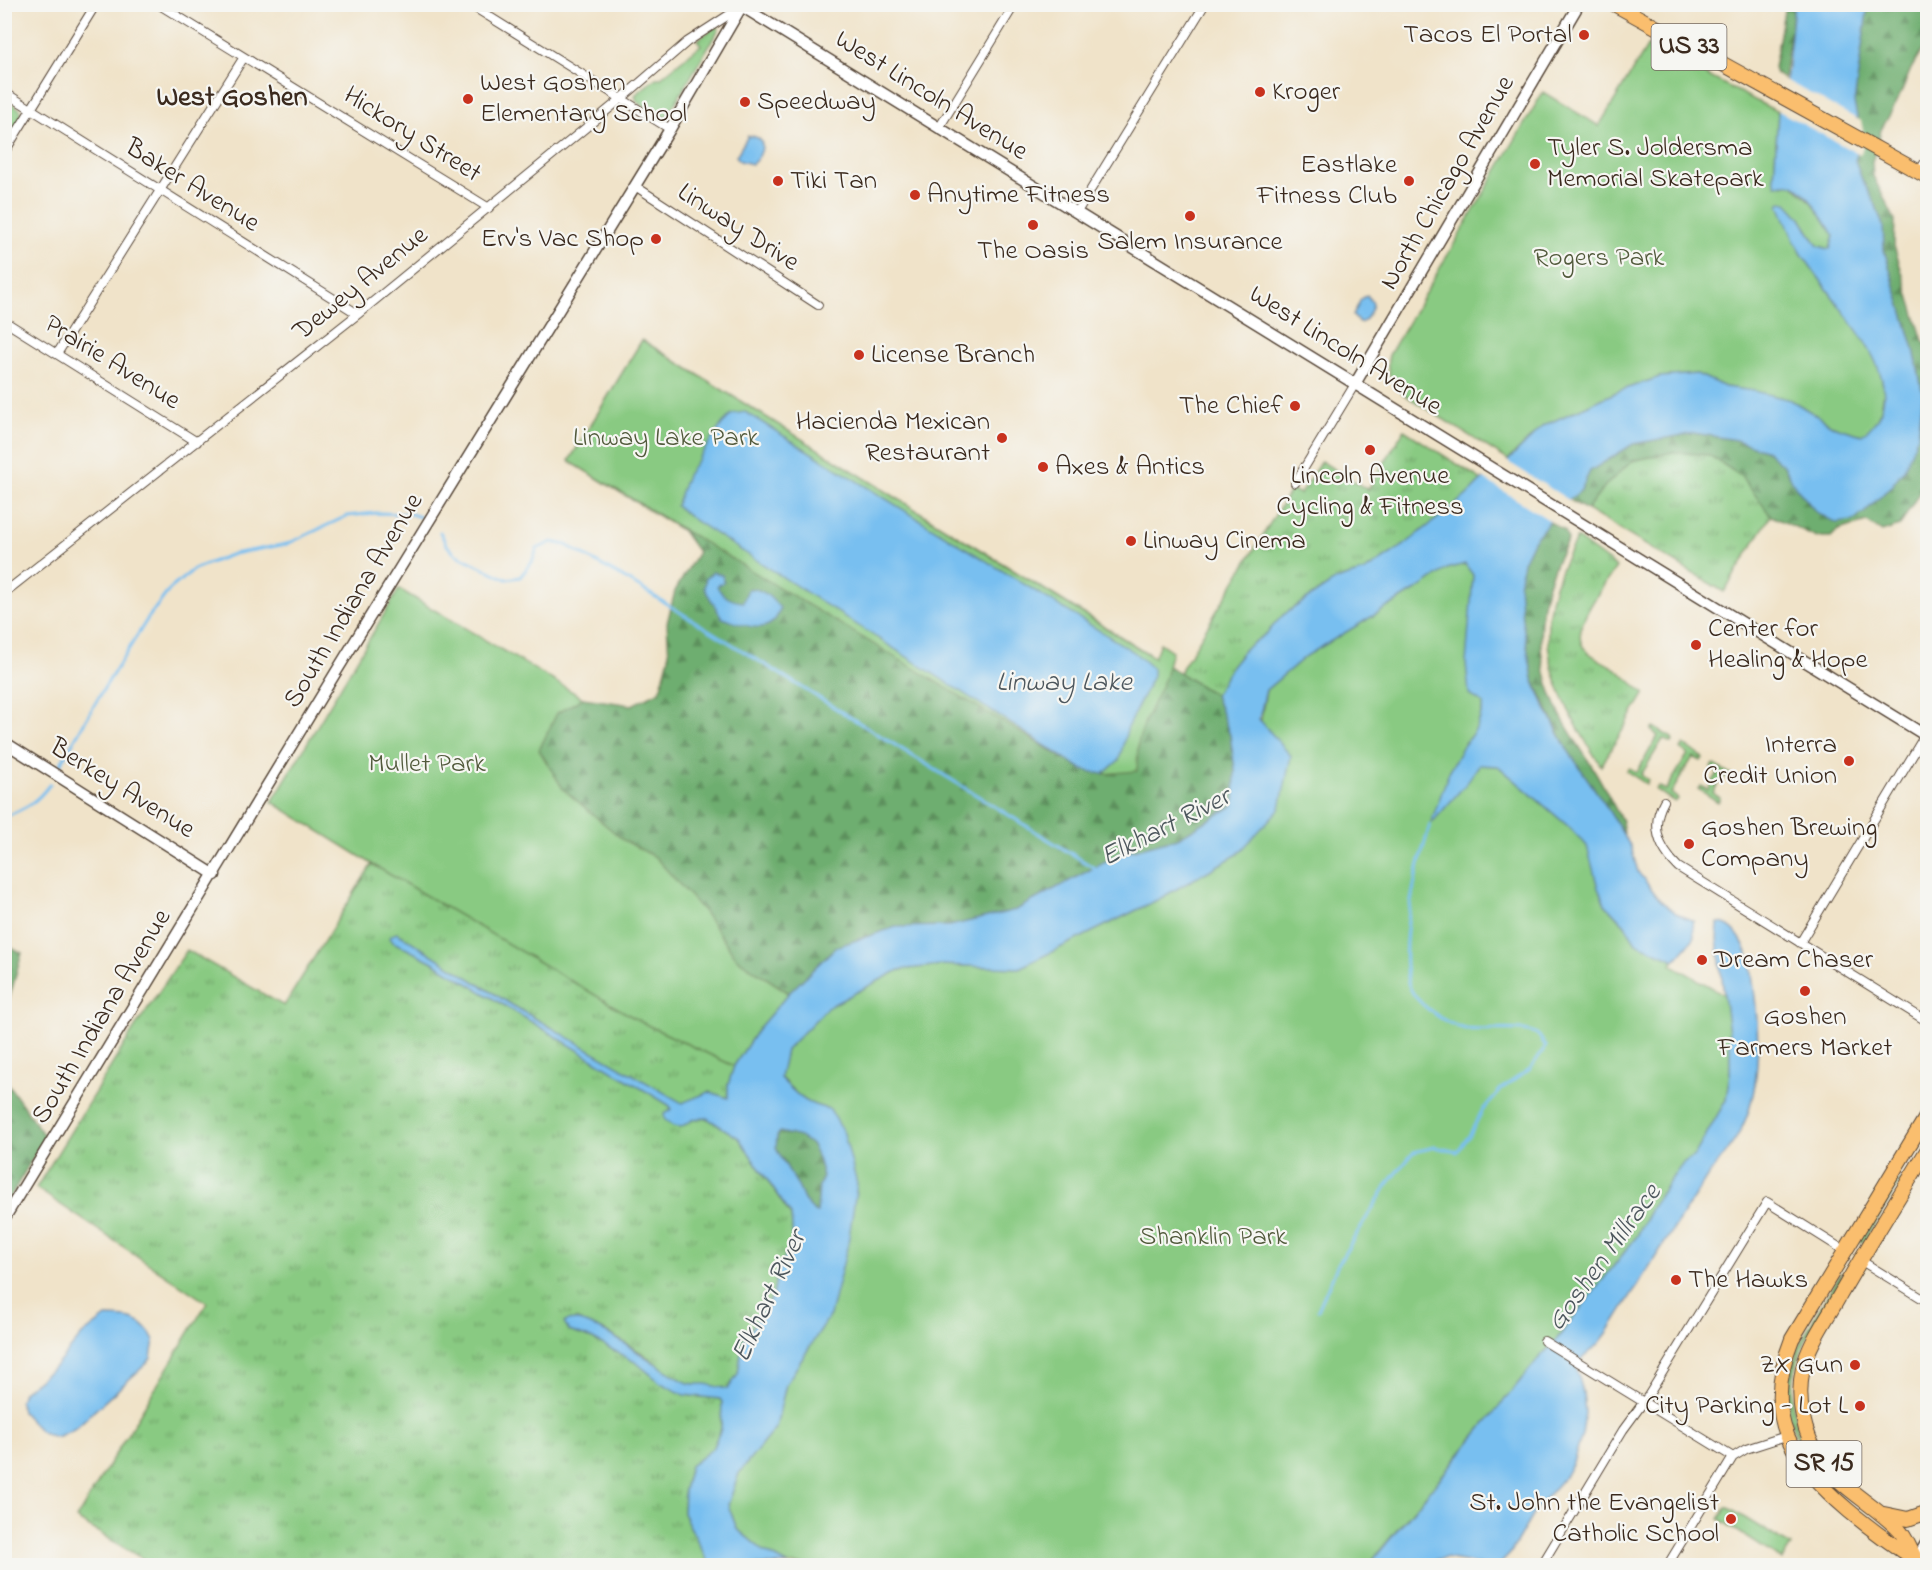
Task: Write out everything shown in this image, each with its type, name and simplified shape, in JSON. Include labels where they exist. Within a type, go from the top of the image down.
[{"type":"main road","name":"US 33","points":[[1614,4],[1923,174]]},
{"type":"main road","name":"SR 15","points":[[1914,1563],[1875,1533],[1813,1478],[1798,1459],[1786,1436],[1780,1396],[1786,1354],[1792,1339],[1928,1114]]},
{"type":"main road","name":"SR 15","points":[[1914,1563],[1900,1531],[1840,1481],[1822,1462],[1806,1431],[1800,1390],[1808,1354],[1860,1260],[1928,1149]]},
{"type":"main road","points":[[1879,1513],[1908,1519],[1928,1512]]},
{"type":"street","points":[[4,153],[96,4]]},
{"type":"street","name":"Hickory Street","points":[[158,4],[489,208]]},
{"type":"street","points":[[469,4],[670,129]]},
{"type":"street","points":[[939,128],[1015,4]]},
{"type":"street","points":[[1077,212],[1205,4]]},
{"type":"street","name":"North Chicago Avenue","points":[[1355,384],[1579,4]]},
{"type":"street","name":"Dewey Avenue","points":[[4,592],[358,314],[621,99],[687,42],[741,5]]},
{"type":"street","name":"West Lincoln Avenue","points":[[741,5],[1475,459],[1926,734]]},
{"type":"street","name":"South Indiana Avenue","points":[[4,1219],[336,672],[670,129],[741,5]]},
{"type":"street","points":[[57,354],[244,57]]},
{"type":"street","name":"Baker Avenue","points":[[4,92],[358,314]]},
{"type":"street","points":[[1923,174],[1928,157]]},
{"type":"street","name":"Linway Drive","points":[[635,186],[818,305]]},
{"type":"street","name":"Prairie Avenue","points":[[4,321],[197,442]]},
{"type":"street","points":[[1295,483],[1355,384]]},
{"type":"street","points":[[1800,943],[1926,734]]},
{"type":"street","name":"Berkey Avenue","points":[[4,742],[215,874]]},
{"type":"street","points":[[1664,801],[1655,824],[1657,834],[1670,860],[1678,867],[1928,1022]]},
{"type":"street","points":[[1541,1566],[1623,1430],[1644,1402],[1767,1202],[1845,1251]]},
{"type":"street","points":[[1860,1260],[1928,1302]]},
{"type":"street","points":[[1547,1343],[1733,1457]]},
{"type":"street","points":[[1667,1566],[1733,1457],[1746,1449],[1786,1436]]},
{"type":"street","points":[[1914,1563],[1928,1540]]},
{"type":"green space","points":[[1785,5],[1794,5],[1784,79],[1776,74],[1774,68]]},
{"type":"green space","points":[[1868,5],[1927,5],[1927,42],[1881,130],[1872,162],[1873,176],[1895,220],[1894,246],[1923,341],[1927,346],[1927,474],[1922,488],[1900,526],[1882,532],[1867,522],[1838,530],[1831,537],[1817,537],[1771,516],[1741,476],[1709,455],[1673,452],[1632,461],[1605,486],[1587,510],[1569,500],[1581,490],[1590,471],[1633,444],[1694,433],[1736,440],[1767,451],[1784,466],[1795,486],[1816,512],[1864,513],[1892,485],[1904,469],[1922,416],[1923,395],[1914,349],[1884,250],[1883,226],[1855,160],[1862,140],[1854,103]]},
{"type":"green space","points":[[717,26],[719,29],[667,117],[637,102],[635,95],[701,45],[697,40]]},
{"type":"green space","name":"Rogers Park","points":[[1648,45],[1778,112],[1774,178],[1783,185],[1791,184],[1804,195],[1821,214],[1834,236],[1830,249],[1818,246],[1800,217],[1799,250],[1862,337],[1879,366],[1884,391],[1881,410],[1873,427],[1862,435],[1835,427],[1791,400],[1725,387],[1697,374],[1660,377],[1619,391],[1543,426],[1508,460],[1403,394],[1392,381],[1388,366],[1389,355],[1543,92],[1599,126]]},
{"type":"green space","points":[[5,99],[20,109],[22,117],[5,145]]},
{"type":"green space","name":"Linway Lake Park","points":[[642,340],[1215,695],[1230,735],[1235,770],[1234,805],[1178,838],[1119,854],[1016,910],[950,926],[896,927],[836,947],[789,993],[737,959],[704,912],[655,857],[623,840],[563,789],[539,750],[557,713],[583,698],[632,705],[660,691],[669,657],[667,623],[675,591],[698,552],[683,531],[569,461]]},
{"type":"green space","name":"Linway Lake","points":[[642,340],[1154,658],[1160,643],[1172,651],[1165,678],[1145,721],[1138,743],[1137,771],[1103,774],[1083,770],[569,461]]},
{"type":"green space","points":[[1404,430],[1482,480],[1467,495],[1403,546],[1365,571],[1336,580],[1283,615],[1267,633],[1245,649],[1231,667],[1215,695],[1179,673],[1291,489],[1300,494],[1321,461],[1368,490]]},
{"type":"green space","points":[[1660,438],[1792,481],[1724,592],[1587,510],[1581,490]]},
{"type":"green space","points":[[1548,521],[1565,531],[1568,540],[1548,583],[1543,604],[1540,626],[1544,670],[1560,714],[1622,821],[1624,834],[1567,749],[1533,679],[1522,620],[1519,585],[1523,562],[1533,541]]},
{"type":"green space","points":[[1577,538],[1616,567],[1584,619],[1581,641],[1589,653],[1620,672],[1645,693],[1601,766],[1568,709],[1557,682],[1550,655],[1548,629],[1551,600],[1561,571]]},
{"type":"green space","name":"Shanklin Park","points":[[1465,564],[1473,574],[1484,703],[1477,728],[1463,746],[1449,772],[1466,784],[1479,765],[1498,766],[1588,846],[1605,904],[1625,925],[1636,943],[1675,960],[1672,965],[1725,995],[1730,1041],[1730,1073],[1726,1100],[1694,1156],[1684,1163],[1667,1185],[1637,1236],[1553,1344],[1368,1565],[789,1565],[765,1552],[737,1529],[728,1505],[739,1473],[776,1427],[786,1384],[830,1315],[830,1109],[814,1105],[802,1098],[780,1077],[786,1050],[828,1007],[899,970],[941,965],[1019,968],[1159,899],[1238,854],[1266,690],[1306,656],[1447,569]]},
{"type":"green space","name":"Mullet Park","points":[[399,589],[583,698],[557,713],[539,750],[563,789],[623,840],[655,857],[704,912],[737,959],[789,993],[758,1029],[734,1066],[643,1023],[372,864],[272,802]]},
{"type":"green space","points":[[1653,727],[1672,738],[1673,741],[1671,743],[1663,739],[1641,775],[1648,780],[1646,784],[1626,771],[1629,768],[1637,772],[1658,736],[1651,730]]},
{"type":"green space","points":[[1684,745],[1703,758],[1701,761],[1693,757],[1671,793],[1678,799],[1675,802],[1656,790],[1658,786],[1666,790],[1688,754],[1681,749]]},
{"type":"green space","points":[[1713,764],[1734,776],[1732,779],[1723,776],[1713,793],[1720,798],[1718,802],[1698,789],[1701,786],[1708,790],[1718,773],[1711,768]]},
{"type":"green space","points":[[372,864],[643,1023],[734,1066],[728,1085],[728,1098],[709,1092],[682,1104],[512,1005],[397,933],[393,942],[431,961],[669,1105],[681,1127],[694,1119],[707,1118],[739,1138],[791,1216],[793,1240],[777,1273],[773,1296],[743,1341],[738,1374],[728,1389],[687,1383],[604,1331],[575,1319],[569,1331],[593,1339],[637,1363],[651,1375],[684,1395],[720,1399],[722,1402],[721,1429],[712,1449],[690,1466],[684,1490],[683,1513],[710,1565],[153,1565],[76,1519],[207,1303],[36,1188],[134,1029],[187,950],[284,1006]]},
{"type":"green space","points":[[5,945],[22,953],[5,1014]]},
{"type":"green space","points":[[4,1080],[45,1137],[5,1206]]},
{"type":"green space","points":[[780,1131],[800,1136],[812,1145],[818,1158],[823,1176],[819,1186],[817,1213],[804,1200],[776,1148]]},
{"type":"green space","points":[[1900,1179],[1864,1242],[1861,1242],[1860,1240],[1897,1180]]},
{"type":"green space","points":[[1842,1272],[1841,1280],[1802,1350],[1793,1387],[1793,1407],[1797,1428],[1814,1466],[1797,1439],[1789,1414],[1788,1390],[1792,1366],[1801,1343]]},
{"type":"green space","points":[[1727,1507],[1791,1546],[1782,1560],[1719,1519]]},
{"type":"water","points":[[1794,5],[1868,5],[1854,103],[1862,140],[1855,160],[1883,226],[1884,250],[1914,349],[1923,395],[1918,436],[1904,469],[1892,485],[1864,513],[1852,521],[1836,523],[1816,512],[1795,486],[1784,466],[1767,451],[1736,440],[1694,433],[1633,444],[1590,471],[1581,490],[1561,507],[1533,541],[1523,562],[1519,585],[1522,620],[1533,679],[1543,703],[1567,749],[1631,847],[1638,872],[1660,900],[1676,913],[1693,921],[1694,938],[1675,960],[1636,943],[1625,925],[1605,904],[1598,888],[1587,846],[1568,826],[1498,766],[1479,765],[1466,784],[1430,825],[1449,772],[1463,746],[1477,728],[1484,704],[1469,694],[1466,663],[1473,575],[1465,564],[1447,569],[1306,656],[1266,690],[1259,719],[1291,756],[1280,808],[1238,854],[1159,899],[1019,968],[941,965],[899,970],[828,1007],[786,1050],[780,1078],[808,1102],[830,1109],[844,1133],[857,1184],[848,1244],[830,1315],[786,1384],[776,1427],[739,1473],[728,1505],[737,1529],[765,1552],[789,1565],[710,1565],[683,1513],[684,1490],[690,1466],[712,1449],[721,1429],[722,1402],[720,1399],[684,1395],[661,1383],[637,1363],[593,1339],[569,1331],[564,1323],[574,1320],[605,1332],[686,1382],[728,1389],[738,1374],[743,1341],[773,1296],[777,1273],[793,1240],[791,1215],[739,1138],[707,1118],[694,1119],[681,1127],[673,1126],[664,1119],[664,1114],[672,1109],[669,1105],[431,961],[393,942],[390,938],[392,935],[397,933],[512,1005],[682,1103],[709,1092],[728,1098],[728,1085],[734,1066],[758,1029],[789,993],[836,947],[896,927],[950,926],[1016,910],[1119,854],[1178,838],[1234,805],[1235,770],[1230,735],[1215,695],[1231,667],[1245,649],[1267,633],[1283,615],[1336,580],[1365,571],[1403,546],[1467,495],[1482,480],[1500,469],[1543,426],[1619,391],[1660,377],[1697,374],[1725,387],[1791,400],[1835,427],[1862,435],[1876,421],[1883,405],[1880,373],[1864,340],[1800,251],[1779,205],[1781,202],[1787,203],[1800,217],[1818,246],[1830,249],[1834,236],[1809,198],[1796,186],[1776,185],[1774,178],[1778,112],[1787,75]],"holes":[[[780,1132],[800,1137],[812,1145],[823,1176],[819,1186],[817,1213],[804,1200],[776,1148],[777,1136]]]},
{"type":"water","points":[[748,136],[759,139],[762,146],[759,156],[752,164],[740,161],[736,156]]},
{"type":"water","points":[[1367,295],[1373,303],[1367,318],[1359,323],[1353,316],[1361,299]]},
{"type":"water","name":"Linway Lake","points":[[745,412],[1134,652],[1153,669],[1153,676],[1128,726],[1119,760],[1103,774],[1083,770],[694,520],[676,506],[687,475],[722,424],[732,414]]},
{"type":"water","points":[[713,572],[722,575],[724,582],[717,586],[731,599],[743,602],[748,589],[766,594],[780,608],[776,618],[771,624],[756,627],[722,618],[704,588],[706,578]]},
{"type":"water","points":[[1718,923],[1725,924],[1736,933],[1744,946],[1751,967],[1758,1042],[1752,1099],[1734,1141],[1708,1175],[1608,1332],[1598,1345],[1579,1361],[1577,1369],[1585,1412],[1582,1435],[1566,1475],[1536,1509],[1510,1554],[1499,1565],[1482,1565],[1446,1558],[1427,1561],[1423,1565],[1368,1566],[1553,1344],[1637,1236],[1667,1185],[1684,1162],[1694,1156],[1726,1100],[1730,1073],[1730,1041],[1717,939]]},
{"type":"water","points":[[106,1317],[128,1318],[145,1327],[154,1340],[151,1358],[74,1429],[57,1437],[48,1435],[39,1430],[22,1412],[20,1402],[23,1392],[56,1366],[82,1335]]},
{"type":"pier","points":[[1783,79],[1861,121],[1865,141],[1860,155],[1775,109]]},
{"type":"pier","points":[[1505,460],[1572,502],[1552,522],[1481,477]]},
{"type":"waterway","points":[[60,765],[148,618],[170,589],[194,569],[233,554],[287,544],[347,516],[376,513],[411,514],[420,517]]},
{"type":"waterway","name":"Elkhart River","points":[[440,532],[446,544],[455,554],[506,579],[520,577],[532,562],[537,549],[552,542],[566,545],[631,582],[1096,869]]},
{"type":"waterway","points":[[4,817],[30,804],[50,784]]},
{"type":"waterway","points":[[1318,1310],[1338,1264],[1387,1185],[1414,1152],[1435,1147],[1457,1152],[1469,1136],[1482,1111],[1501,1089],[1530,1069],[1546,1046],[1538,1035],[1524,1030],[1474,1030],[1458,1027],[1431,1012],[1411,990],[1406,964],[1408,924],[1415,882],[1430,825]]},
{"type":"place","name":"Tacos El Portal","points":[[1584,35]]},
{"type":"place","name":"Kroger","points":[[1260,92]]},
{"type":"place","name":"West Goshen Elementary School","points":[[468,99]]},
{"type":"place","name":"Speedway","points":[[745,102]]},
{"type":"place","name":"Tyler S. Joldersma Memorial Skatepark","points":[[1535,164]]},
{"type":"place","name":"Tiki Tan","points":[[778,181]]},
{"type":"place","name":"Eastlake Fitness Club","points":[[1409,181]]},
{"type":"place","name":"Anytime Fitness","points":[[915,195]]},
{"type":"place","name":"Salem Insurance","points":[[1190,216]]},
{"type":"place","name":"The Oasis","points":[[1033,225]]},
{"type":"place","name":"Erv's Vac Shop","points":[[656,239]]},
{"type":"place","name":"License Branch","points":[[859,355]]},
{"type":"place","name":"The Chief","points":[[1295,406]]},
{"type":"place","name":"Hacienda Mexican Restaurant","points":[[1002,438]]},
{"type":"place","name":"Lincoln Avenue Cycling & Fitness","points":[[1370,450]]},
{"type":"place","name":"Axes & Antics","points":[[1043,467]]},
{"type":"place","name":"Linway Cinema","points":[[1131,541]]},
{"type":"place","name":"Center for Healing & Hope","points":[[1696,645]]},
{"type":"place","name":"Interra Credit Union","points":[[1849,761]]},
{"type":"place","name":"Goshen Brewing Company","points":[[1689,844]]},
{"type":"place","name":"Dream Chaser","points":[[1702,960]]},
{"type":"place","name":"Goshen Farmers Market","points":[[1805,991]]},
{"type":"place","name":"The Hawks","points":[[1676,1280]]},
{"type":"place","name":"ZX Gun","points":[[1855,1365]]},
{"type":"place","name":"City Parking - Lot L","points":[[1860,1406]]},
{"type":"place","name":"St. John the Evangelist Catholic School","points":[[1731,1519]]},
{"type":"district","name":"West Goshen","points":[[232,98]]},
{"type":"water label","name":"Goshen Millrace","points":[[1605,1258]]}]
